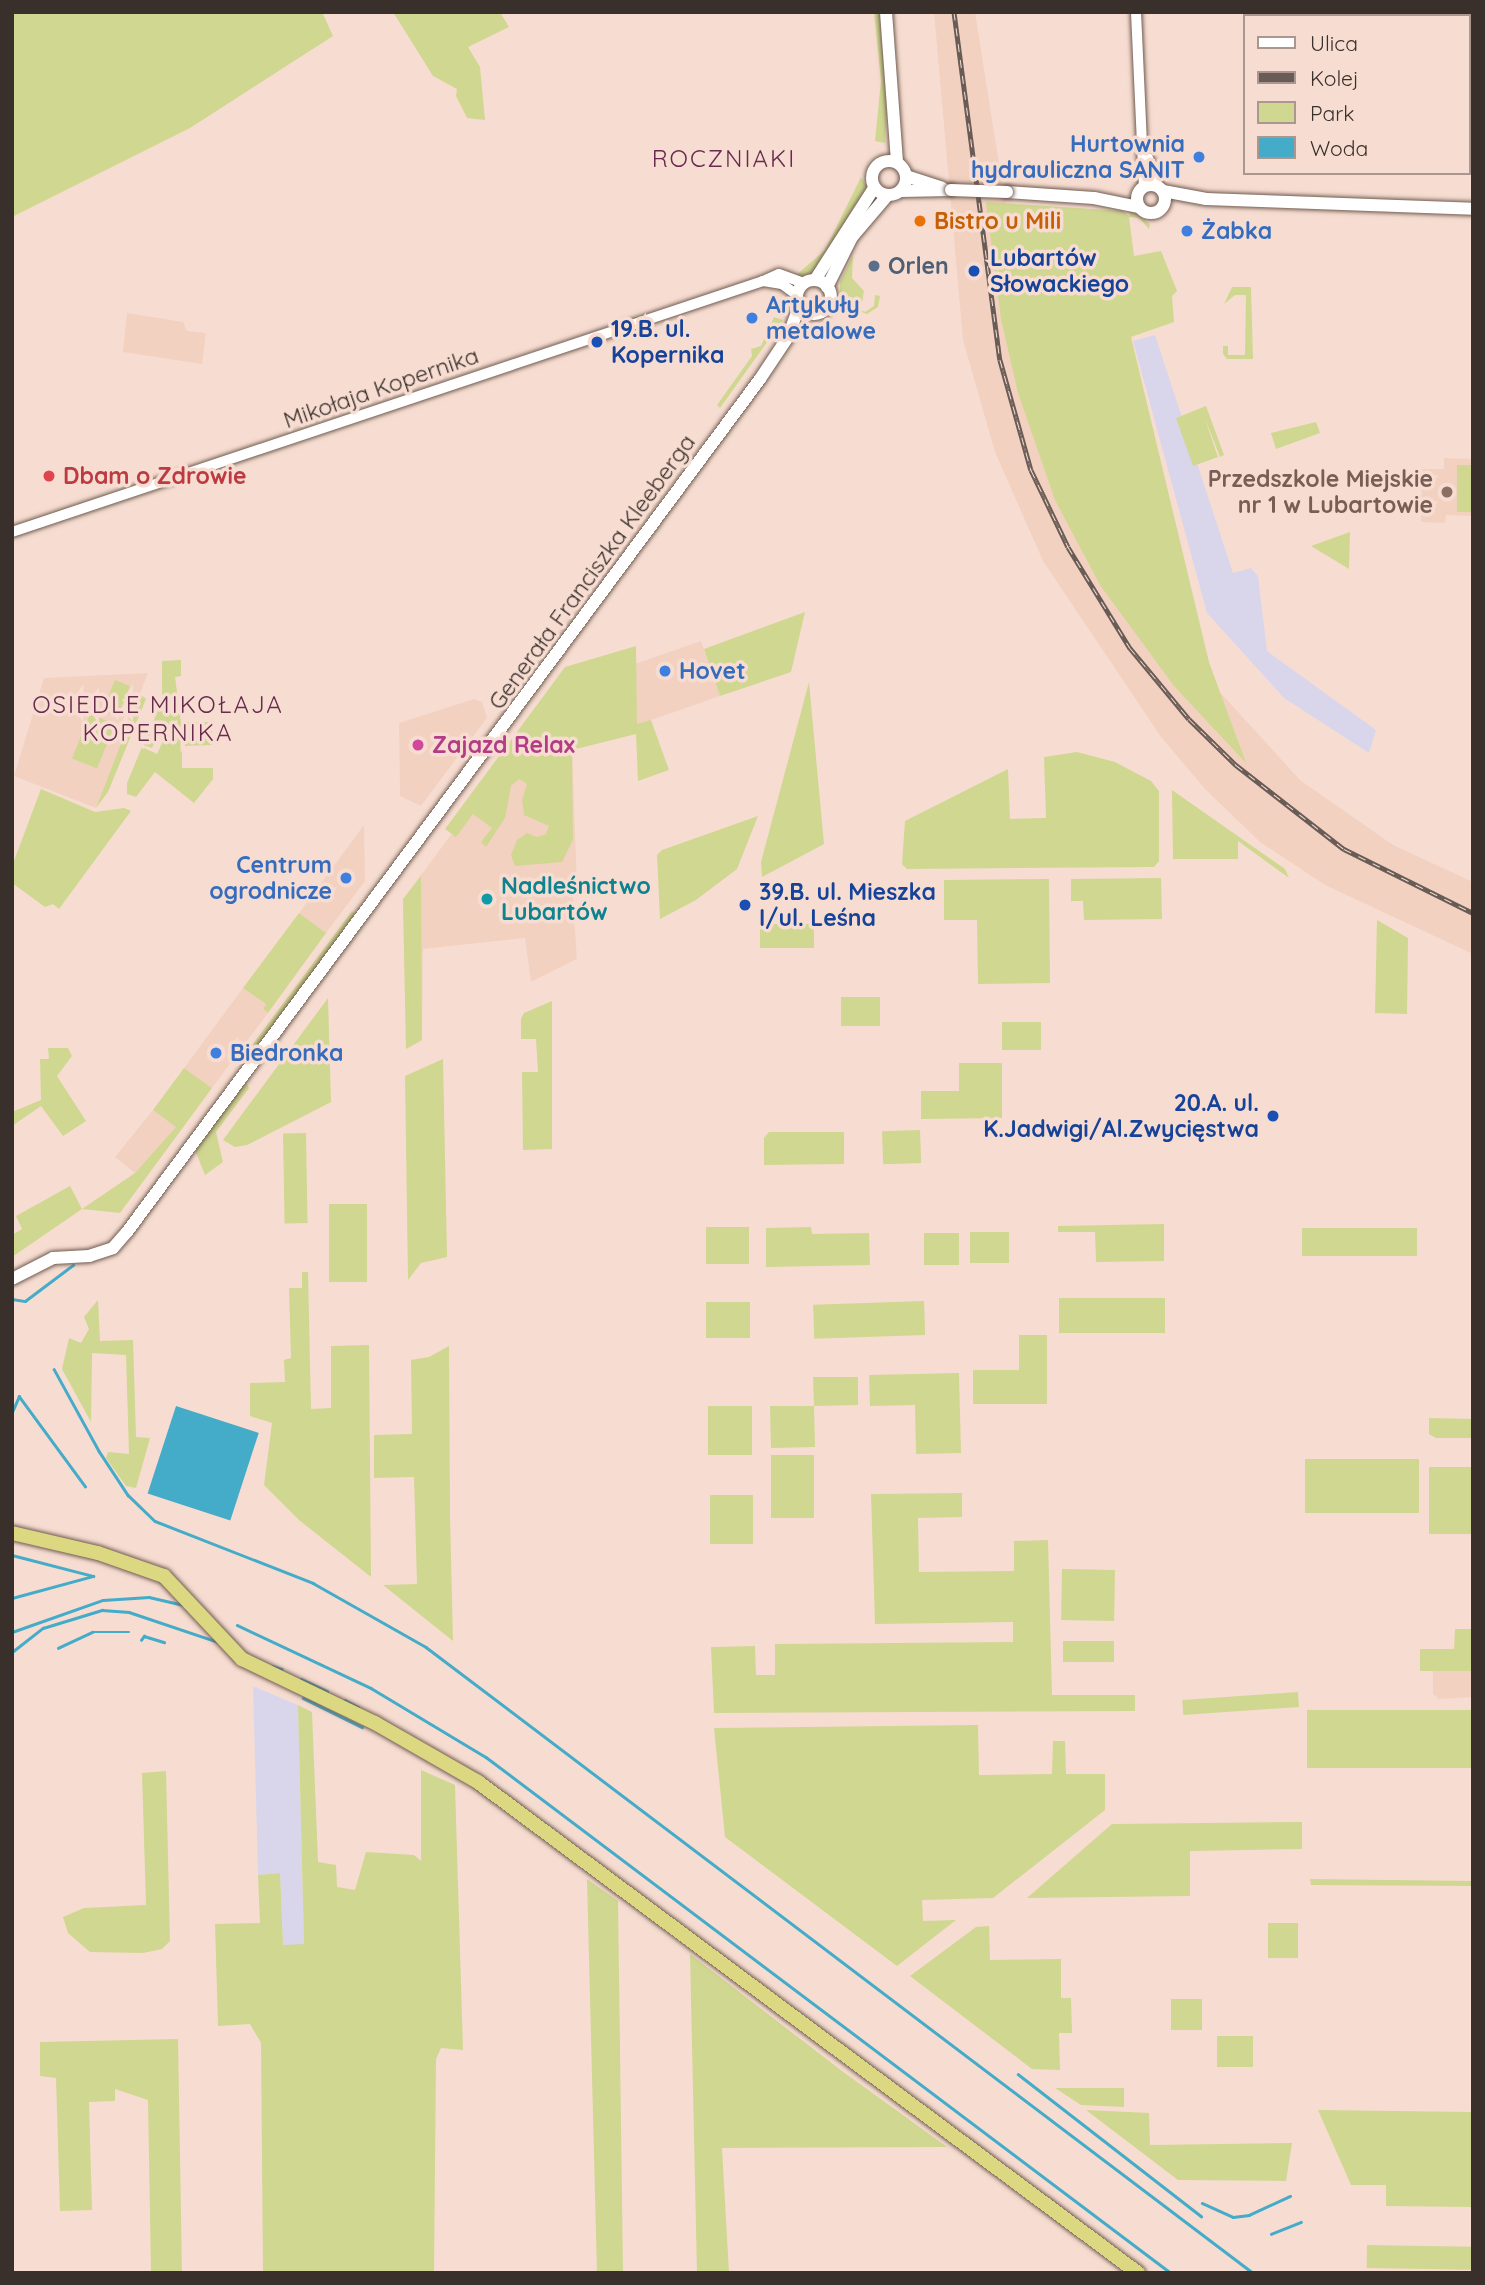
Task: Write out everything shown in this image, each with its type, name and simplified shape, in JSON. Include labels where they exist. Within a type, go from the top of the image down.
[{"type":"highway","points":[[12,1534],[98,1553],[164,1576],[249,1664],[375,1723],[478,1782],[1138,2273]]},
{"type":"main road","points":[[886,12],[890,162]]},
{"type":"main road","points":[[890,162],[906,176],[948,190]]},
{"type":"main road","points":[[890,162],[872,174],[874,188],[798,300],[810,314],[827,308],[831,298],[827,287],[852,237],[887,195],[901,191],[1007,192],[1094,198],[1139,207],[1150,213],[1163,206],[1206,200],[1473,209]]},
{"type":"main road","points":[[901,191],[906,176]]},
{"type":"main road","points":[[874,188],[887,195]]},
{"type":"main road","points":[[1139,207],[1141,189]]},
{"type":"main road","points":[[1094,198],[1141,189],[1161,189],[1206,200]]},
{"type":"main road","points":[[1161,189],[1163,206]]},
{"type":"main road","points":[[809,281],[827,287]]},
{"type":"main road","name":"Generała Franciszka Kleeberga","points":[[788,337],[798,300]]},
{"type":"main road","name":"Generała Franciszka Kleeberga","points":[[12,1279],[53,1258],[89,1256],[117,1245],[788,337],[810,314]]},
{"type":"street","points":[[1136,12],[1145,152],[1141,189]]},
{"type":"street","points":[[1145,152],[1161,189]]},
{"type":"street","name":"Mikołaja Kopernika","points":[[12,532],[763,281],[776,274],[809,281]]},
{"type":"street","points":[[763,281],[782,284],[798,300]]},
{"type":"shaded area","points":[[934,12],[975,12],[1025,328],[1168,635],[1300,780],[1393,845],[1473,882],[1473,954],[1325,885],[1260,842],[1205,789],[1161,737],[1043,561],[995,452],[963,340]]},
{"type":"shaded area","points":[[127,313],[183,322],[187,331],[206,333],[202,364],[123,352]]},
{"type":"shaded area","points":[[1155,335],[1233,573],[1251,568],[1258,576],[1267,651],[1376,730],[1369,753],[1284,698],[1207,613],[1133,341]]},
{"type":"shaded area","name":"Przedszkole Miejskie nr 1 w Lubartowie","points":[[1444,458],[1473,459],[1473,516],[1446,515],[1445,523],[1421,522],[1422,469],[1444,469]]},
{"type":"shaded area","points":[[701,641],[720,696],[637,725],[635,664]]},
{"type":"shaded area","points":[[148,673],[96,808],[14,776],[44,678]]},
{"type":"shaded area","points":[[474,699],[482,702],[487,718],[421,806],[400,796],[399,723]]},
{"type":"shaded area","name":"Nadleśnictwo Lubartów","points":[[516,748],[572,750],[577,886],[572,887],[577,959],[531,982],[525,938],[423,949],[422,1040],[406,1049],[403,899]]},
{"type":"shaded area","points":[[364,825],[365,881],[326,933],[299,913]]},
{"type":"shaded area","points":[[243,988],[266,1004],[263,1009],[268,1013],[212,1088],[184,1068]]},
{"type":"shaded area","points":[[153,1110],[177,1127],[135,1173],[115,1157]]},
{"type":"shaded area","points":[[1433,1671],[1473,1671],[1473,1697],[1439,1699],[1433,1694]]},
{"type":"shaded area","points":[[253,1686],[298,1705],[304,1945],[283,1945],[280,1873],[258,1875]]},
{"type":"green space","points":[[12,12],[322,12],[333,36],[190,128],[12,217]]},
{"type":"green space","points":[[393,12],[500,12],[509,27],[468,47],[480,67],[485,120],[467,118],[456,96],[457,89],[433,76]]},
{"type":"green space","points":[[874,12],[881,12],[888,90],[885,143],[875,141],[881,81]]},
{"type":"green space","points":[[861,177],[868,188],[814,274],[794,277],[825,250]]},
{"type":"green space","points":[[986,202],[1122,211],[1129,216],[1131,210],[1150,224],[1149,229],[1139,218],[1129,217],[1134,256],[1161,251],[1177,291],[1172,296],[1174,322],[1131,337],[1209,662],[1246,763],[1174,686],[1100,585],[1055,500],[1018,393],[1001,319]]},
{"type":"green space","points":[[853,255],[852,278],[864,291],[862,303],[854,300],[852,306],[865,312],[874,306],[875,295],[880,296],[878,307],[867,314],[845,306],[840,294],[840,282]]},
{"type":"green space","points":[[1232,287],[1251,287],[1253,359],[1227,359],[1223,354],[1223,346],[1228,346],[1228,355],[1245,355],[1246,295],[1235,295],[1224,304]]},
{"type":"green space","points":[[774,317],[783,320],[720,408],[717,405],[752,356],[751,349],[761,346]]},
{"type":"green space","points":[[1206,406],[1224,455],[1220,457],[1204,416],[1218,457],[1193,466],[1176,418]]},
{"type":"green space","points":[[1316,422],[1320,433],[1276,449],[1271,433]]},
{"type":"green space","points":[[1457,465],[1473,465],[1473,512],[1457,512]]},
{"type":"green space","points":[[1350,532],[1349,569],[1311,546]]},
{"type":"green space","points":[[805,612],[791,672],[720,696],[704,649]]},
{"type":"green space","points":[[636,646],[637,724],[651,720],[669,770],[638,781],[636,734],[572,750],[573,840],[562,862],[515,866],[511,855],[517,840],[527,833],[537,837],[546,834],[549,826],[524,815],[522,800],[527,784],[519,779],[511,786],[505,818],[486,847],[481,842],[492,828],[473,814],[456,837],[445,829],[565,667]]},
{"type":"green space","points":[[181,660],[181,676],[175,677],[181,722],[212,722],[212,745],[182,746],[182,768],[213,768],[213,779],[194,803],[155,772],[136,797],[127,794],[127,783],[142,747],[157,754],[169,728],[161,726],[152,748],[143,745],[162,701],[162,661]]},
{"type":"green space","points":[[115,680],[130,686],[117,718],[102,712]]},
{"type":"green space","points":[[809,682],[824,844],[762,877],[761,862]]},
{"type":"green space","points":[[140,694],[146,699],[108,792],[96,808]]},
{"type":"green space","points":[[90,714],[115,724],[97,769],[72,759]]},
{"type":"green space","points":[[1077,752],[1115,762],[1151,781],[1159,791],[1159,861],[1154,867],[907,869],[902,864],[905,821],[1008,769],[1010,819],[1046,818],[1044,757]]},
{"type":"green space","points":[[41,789],[95,812],[124,808],[131,811],[59,909],[53,904],[45,907],[12,883],[12,866]]},
{"type":"green space","points":[[1172,790],[1285,869],[1289,878],[1238,841],[1238,859],[1173,859]]},
{"type":"green space","points":[[758,816],[737,869],[696,900],[660,919],[657,855],[662,850]]},
{"type":"green space","points":[[421,876],[422,1040],[406,1049],[403,899]]},
{"type":"green space","points":[[1161,878],[1162,919],[1084,920],[1083,901],[1071,901],[1071,879]]},
{"type":"green space","points":[[1049,879],[1050,983],[978,984],[977,920],[944,920],[944,880]]},
{"type":"green space","points":[[352,911],[356,915],[255,1054],[247,1052]]},
{"type":"green space","points":[[299,913],[326,933],[268,1013],[263,1009],[266,1004],[243,988]]},
{"type":"green space","points":[[1377,920],[1408,938],[1407,1014],[1375,1013]]},
{"type":"green space","points":[[760,924],[814,924],[814,948],[760,948]]},
{"type":"green space","points":[[841,997],[880,997],[880,1026],[841,1026]]},
{"type":"green space","points":[[328,998],[331,1102],[247,1145],[235,1147],[223,1140]]},
{"type":"green space","points":[[552,1001],[552,1149],[523,1150],[522,1072],[538,1072],[536,1039],[521,1039],[521,1019],[524,1013]]},
{"type":"green space","points":[[1002,1022],[1041,1022],[1041,1050],[1002,1050]]},
{"type":"green space","points":[[48,1048],[68,1048],[72,1056],[57,1076],[86,1121],[63,1136],[41,1106],[12,1126],[12,1112],[41,1100],[40,1059],[49,1059]]},
{"type":"green space","points":[[443,1059],[447,1257],[421,1263],[408,1280],[405,1076]]},
{"type":"green space","points":[[959,1063],[1002,1063],[1002,1118],[921,1119],[921,1091],[959,1091]]},
{"type":"green space","points":[[184,1068],[212,1088],[120,1213],[82,1209],[135,1173],[176,1127],[153,1110]]},
{"type":"green space","points":[[246,1082],[249,1088],[216,1132],[223,1162],[205,1175],[195,1150]]},
{"type":"green space","points":[[920,1130],[921,1163],[883,1164],[882,1131]]},
{"type":"green space","points":[[769,1132],[844,1132],[844,1164],[764,1165],[764,1138]]},
{"type":"green space","points":[[283,1133],[306,1133],[308,1223],[285,1223]]},
{"type":"green space","points":[[70,1186],[82,1209],[12,1257],[12,1235],[22,1229],[16,1216]]},
{"type":"green space","points":[[329,1204],[367,1204],[367,1282],[329,1282]]},
{"type":"green space","points":[[1164,1224],[1164,1261],[1096,1262],[1095,1232],[1058,1232],[1058,1226]]},
{"type":"green space","points":[[706,1227],[749,1227],[749,1264],[706,1264]]},
{"type":"green space","points":[[811,1227],[812,1234],[869,1233],[870,1265],[766,1267],[766,1228]]},
{"type":"green space","points":[[1302,1228],[1417,1228],[1417,1256],[1302,1256]]},
{"type":"green space","points":[[970,1232],[1009,1232],[1009,1263],[970,1263]]},
{"type":"green space","points":[[924,1233],[959,1233],[959,1265],[924,1265]]},
{"type":"green space","points":[[302,1272],[308,1272],[311,1409],[331,1408],[331,1346],[369,1345],[371,1577],[299,1520],[264,1485],[272,1423],[250,1416],[250,1383],[285,1382],[284,1360],[291,1358],[289,1288],[302,1288]]},
{"type":"green space","points":[[1059,1298],[1165,1298],[1165,1333],[1059,1333]]},
{"type":"green space","points":[[98,1300],[100,1341],[133,1340],[136,1437],[150,1438],[136,1488],[126,1486],[106,1458],[108,1452],[129,1454],[126,1355],[92,1353],[91,1422],[62,1369],[69,1338],[81,1343],[89,1329],[84,1317]]},
{"type":"green space","points":[[924,1301],[925,1335],[814,1339],[813,1305]]},
{"type":"green space","points":[[706,1302],[750,1302],[750,1338],[706,1338]]},
{"type":"green space","points":[[1019,1335],[1047,1335],[1047,1404],[973,1404],[973,1370],[1019,1370]]},
{"type":"green space","points":[[449,1346],[453,1641],[383,1585],[417,1584],[414,1477],[374,1478],[374,1435],[412,1434],[411,1360],[429,1357]]},
{"type":"green space","points":[[959,1373],[961,1453],[916,1454],[915,1405],[870,1406],[869,1375]]},
{"type":"green space","points":[[813,1377],[858,1377],[858,1405],[814,1406]]},
{"type":"green space","points":[[708,1406],[752,1406],[752,1455],[708,1455]]},
{"type":"green space","points":[[770,1406],[814,1406],[815,1447],[771,1448]]},
{"type":"green space","points":[[1429,1418],[1473,1419],[1473,1438],[1436,1438],[1429,1434]]},
{"type":"green space","points":[[771,1455],[814,1455],[814,1518],[771,1518]]},
{"type":"green space","points":[[1305,1459],[1419,1459],[1419,1513],[1305,1513]]},
{"type":"green space","points":[[1429,1467],[1473,1467],[1473,1534],[1429,1534]]},
{"type":"green space","points":[[962,1493],[962,1517],[918,1518],[919,1572],[1014,1571],[1014,1541],[1048,1540],[1052,1695],[1135,1695],[1135,1711],[714,1713],[711,1647],[755,1646],[756,1675],[775,1675],[775,1644],[1013,1642],[1013,1622],[875,1624],[871,1494]]},
{"type":"green space","points":[[710,1495],[753,1495],[753,1544],[710,1544]]},
{"type":"green space","points":[[1062,1569],[1115,1570],[1114,1621],[1061,1620]]},
{"type":"green space","points":[[1455,1629],[1473,1629],[1473,1671],[1420,1671],[1420,1649],[1454,1649]]},
{"type":"green space","points":[[1063,1641],[1114,1641],[1114,1662],[1063,1662]]},
{"type":"green space","points":[[1298,1692],[1299,1707],[1183,1715],[1182,1700]]},
{"type":"green space","points":[[298,1705],[312,1712],[318,1862],[336,1865],[337,1887],[355,1890],[366,1852],[414,1855],[421,1861],[421,1770],[455,1785],[463,2050],[441,2048],[436,2059],[434,2273],[263,2273],[261,2043],[250,2024],[218,2026],[215,1924],[260,1923],[258,1875],[280,1873],[283,1945],[304,1944]]},
{"type":"green space","points":[[1307,1710],[1473,1710],[1473,1768],[1307,1768]]},
{"type":"green space","points":[[978,1725],[979,1775],[1052,1774],[1053,1741],[1065,1741],[1066,1774],[1105,1774],[1105,1810],[993,1898],[922,1900],[923,1921],[956,1920],[897,1966],[725,1837],[714,1728]]},
{"type":"green space","points":[[166,1771],[170,1941],[162,1949],[143,1953],[90,1952],[68,1933],[63,1917],[84,1908],[146,1905],[142,1773]]},
{"type":"green space","points":[[1302,1822],[1302,1849],[1190,1851],[1190,1896],[1027,1898],[1112,1824]]},
{"type":"green space","points":[[587,1879],[618,1901],[623,2273],[597,2273]]},
{"type":"green space","points":[[1310,1879],[1473,1881],[1473,1886],[1311,1885]]},
{"type":"green space","points":[[1268,1923],[1298,1923],[1298,1958],[1268,1958]]},
{"type":"green space","points":[[989,1926],[990,1960],[1061,1959],[1061,1998],[1071,1998],[1072,2033],[1059,2033],[1060,2070],[1032,2069],[910,1976],[976,1927]]},
{"type":"green space","points":[[690,1954],[842,2071],[947,2147],[722,2148],[729,2273],[697,2273]]},
{"type":"green space","points":[[1171,1999],[1202,1999],[1202,2030],[1171,2030]]},
{"type":"green space","points":[[1217,2036],[1253,2036],[1253,2067],[1217,2067]]},
{"type":"green space","points":[[178,2039],[182,2273],[151,2273],[148,2100],[115,2089],[115,2101],[89,2102],[92,2210],[60,2211],[56,2078],[40,2076],[40,2042]]},
{"type":"green space","points":[[1055,2088],[1124,2088],[1124,2107],[1081,2105]]},
{"type":"green space","points":[[1086,2110],[1149,2113],[1150,2145],[1292,2143],[1286,2181],[1178,2180]]},
{"type":"green space","points":[[1318,2110],[1473,2112],[1473,2207],[1386,2206],[1386,2185],[1351,2185]]},
{"type":"green space","points":[[1367,2245],[1473,2247],[1473,2270],[1367,2268]]},
{"type":"water","points":[[176,1406],[259,1433],[230,1520],[148,1493]]},
{"type":"waterway","points":[[12,1299],[25,1301],[73,1265]]},
{"type":"waterway","points":[[54,1369],[99,1451],[128,1495],[155,1521],[313,1583],[426,1647],[1253,2273]]},
{"type":"waterway","points":[[12,1412],[19,1396],[85,1486]]},
{"type":"waterway","points":[[12,1555],[93,1576]]},
{"type":"waterway","points":[[12,1598],[93,1576]]},
{"type":"waterway","points":[[12,1632],[103,1600],[149,1597],[184,1605]]},
{"type":"waterway","points":[[12,1652],[43,1628],[102,1610],[129,1612],[218,1642]]},
{"type":"waterway","points":[[237,1625],[371,1688],[486,1757],[1171,2273]]},
{"type":"waterway","points":[[58,1648],[93,1632],[129,1632]]},
{"type":"waterway","points":[[141,1640],[144,1636],[164,1642]]},
{"type":"waterway","points":[[272,1666],[282,1669]]},
{"type":"waterway","points":[[301,1679],[327,1691]]},
{"type":"waterway","points":[[303,1698],[362,1727]]},
{"type":"waterway","points":[[345,1700],[358,1707]]},
{"type":"waterway","points":[[1018,2074],[1201,2216]]},
{"type":"waterway","points":[[1202,2203],[1233,2217],[1249,2215],[1290,2196]]},
{"type":"waterway","points":[[1271,2234],[1301,2222]]},
{"type":"railway","points":[[954,12],[1000,360],[1031,470],[1068,547],[1130,648],[1189,719],[1236,765],[1344,849],[1473,913]]},
{"type":"place","name":"Hurtownia hydrauliczna SANIT","points":[[1199,157]]},
{"type":"place","name":"Bistro u Mili","points":[[920,221]]},
{"type":"place","name":"Żabka","points":[[1187,231]]},
{"type":"place","name":"Orlen","points":[[874,266]]},
{"type":"place","name":"Lubartów Słowackiego","points":[[974,271]]},
{"type":"place","name":"Artykuły metalowe","points":[[752,318]]},
{"type":"place","name":"19.B. ul. Kopernika","points":[[597,342]]},
{"type":"place","name":"Dbam o Zdrowie","points":[[49,476]]},
{"type":"place","name":"Przedszkole Miejskie nr 1 w Lubartowie","points":[[1447,492]]},
{"type":"place","name":"Hovet","points":[[665,671]]},
{"type":"place","name":"Zajazd Relax","points":[[418,745]]},
{"type":"place","name":"Centrum ogrodnicze","points":[[346,878]]},
{"type":"place","name":"Nadleśnictwo Lubartów","points":[[487,899]]},
{"type":"place","name":"39.B. ul. Mieszka I/ul. Leśna","points":[[745,905]]},
{"type":"place","name":"Biedronka","points":[[216,1053]]},
{"type":"place","name":"20.A. ul. K.Jadwigi/Al.Zwycięstwa","points":[[1273,1116]]},
{"type":"district","name":"ROCZNIAKI","points":[[724,159]]},
{"type":"district","name":"OSIEDLE MIKOŁAJA KOPERNIKA","points":[[158,719]]}]
